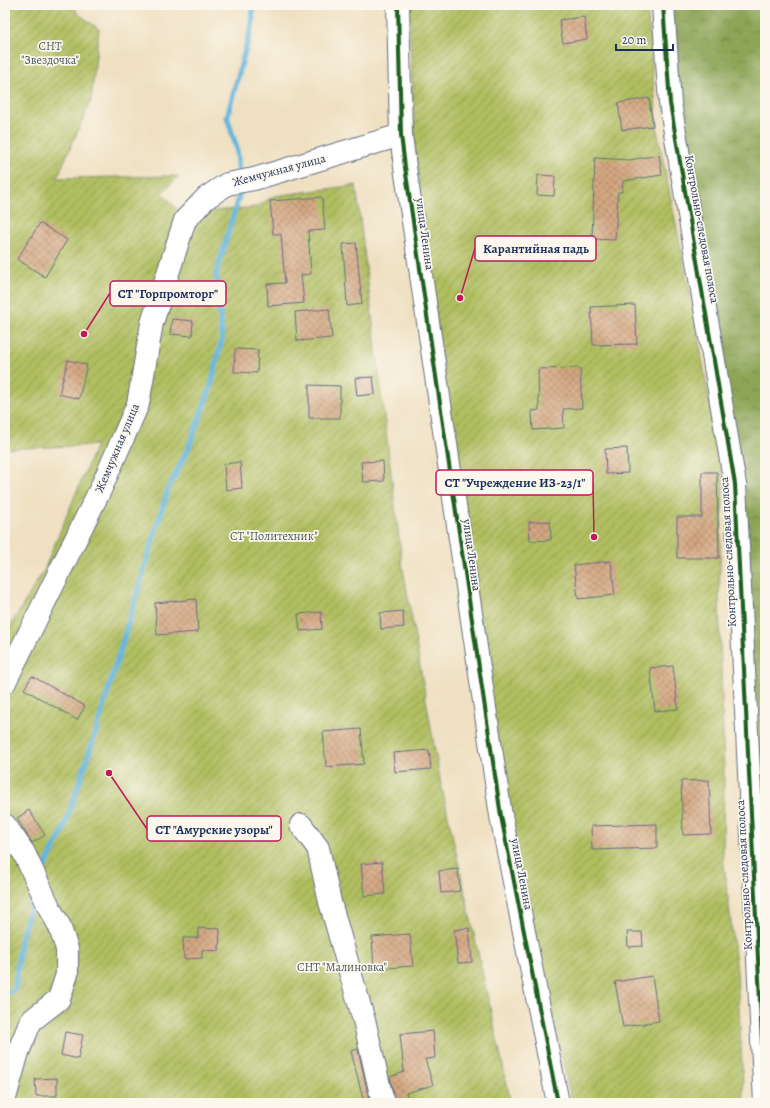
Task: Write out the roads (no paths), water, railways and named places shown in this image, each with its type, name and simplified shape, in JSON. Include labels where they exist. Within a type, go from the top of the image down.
[{"type":"street","name":"улица Ленина","points":[[398,5],[401,135],[500,816],[558,1103]]},
{"type":"street","name":"Контрольно-следовая полоса","points":[[663,5],[670,103],[735,484],[765,1103]]},
{"type":"street","name":"Жемчужная улица","points":[[5,682],[101,488],[138,404],[152,323],[185,220],[206,198],[227,184],[254,179],[401,135]]},
{"type":"street","points":[[301,825],[318,848],[330,902],[352,972],[382,1103]]},
{"type":"street","points":[[5,826],[24,853],[44,898],[59,925],[67,949],[67,974],[59,999],[31,1021],[18,1052],[5,1098]]},
{"type":"waterway","points":[[239,177],[237,149],[227,117],[252,25],[253,5]]},
{"type":"waterway","points":[[40,876],[63,831],[94,738],[168,489],[188,449],[211,386],[222,338],[216,274],[240,192],[240,186]]},
{"type":"waterway","points":[[5,995],[15,989],[20,941],[35,892]]},
{"type":"place","name":"Карантийная падь","points":[[460,298]]},
{"type":"place","name":"СТ \"Горпромторг\"","points":[[84,334]]},
{"type":"place","name":"СТ \"Учреждение ИЗ-23/1\"","points":[[594,537]]},
{"type":"place","name":"СТ \"Амурские узоры\"","points":[[109,773]]},
{"type":"park label","name":"СНТ \"Звездочка\"","points":[[50,53]]},
{"type":"park label","name":"СТ \"Политехник\"","points":[[274,536]]},
{"type":"park label","name":"СНТ \"Малиновка\"","points":[[342,967]]}]
